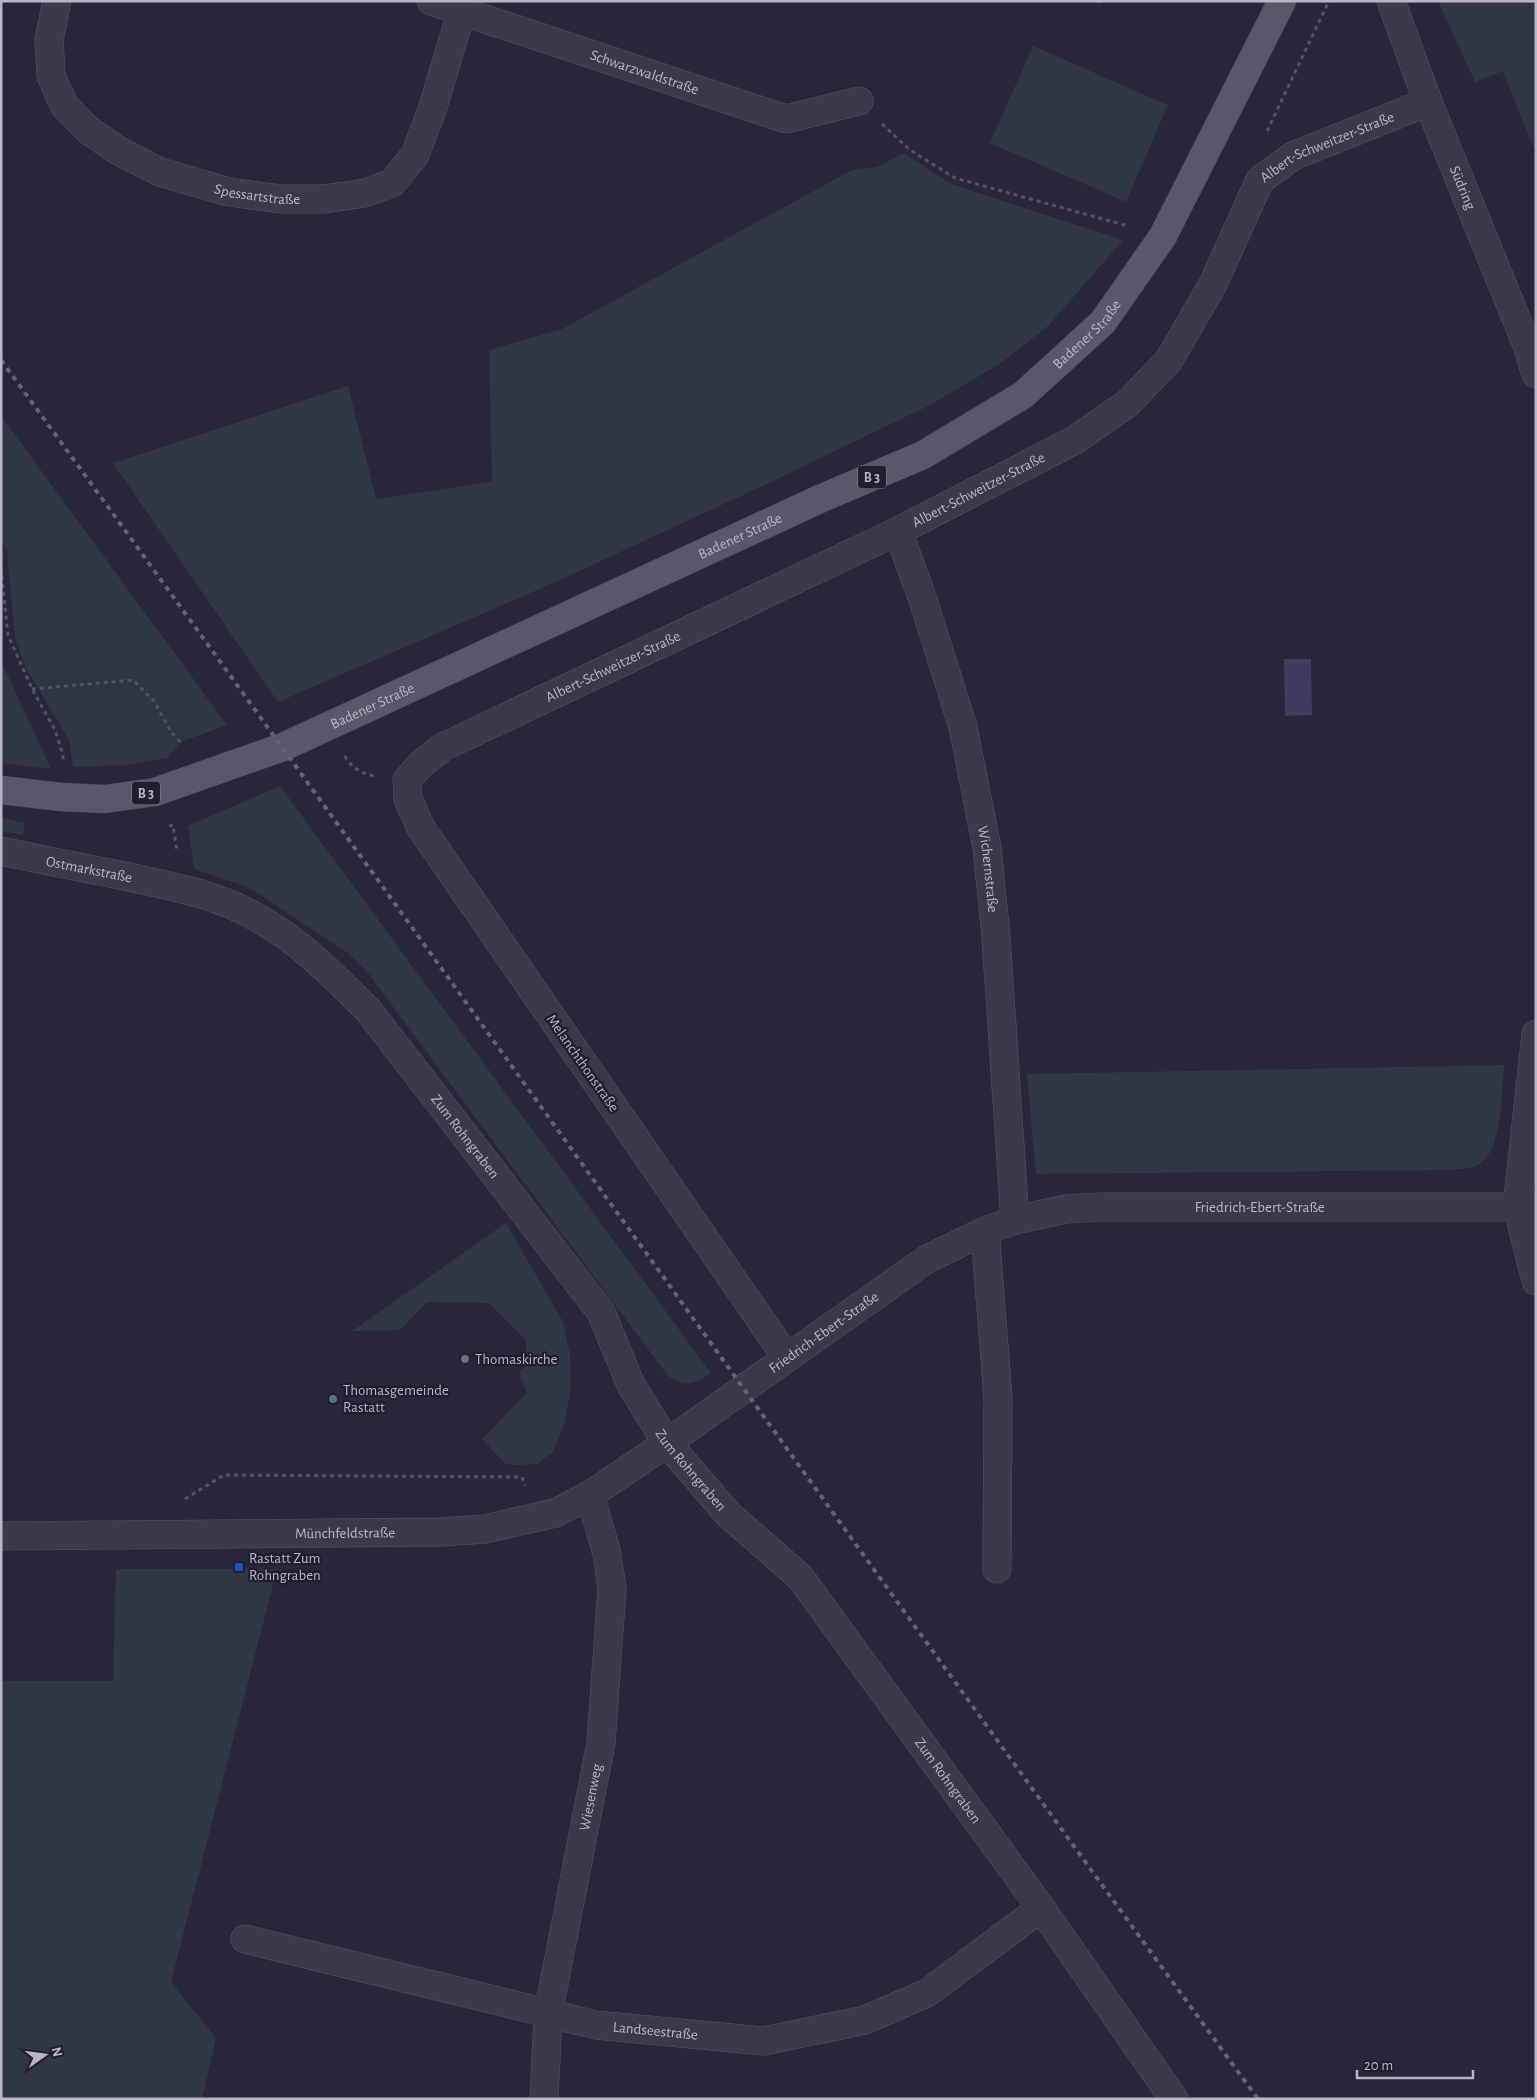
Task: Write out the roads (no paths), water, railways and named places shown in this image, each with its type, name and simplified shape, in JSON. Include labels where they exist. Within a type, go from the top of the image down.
[{"type":"main road","name":"Badener Straße","points":[[1,790],[61,797],[105,799],[155,792],[283,747],[822,498],[923,455],[1023,395],[1103,322],[1162,236],[1282,1]]},
{"type":"street","name":"Spessartstraße","points":[[57,1],[49,40],[51,76],[64,105],[88,129],[117,150],[160,172],[229,192],[281,199],[324,199],[365,193],[392,183],[415,155],[432,110],[462,10]]},
{"type":"street","name":"Schwarzwaldstraße","points":[[431,1],[786,119],[859,101]]},
{"type":"street","name":"Südring","points":[[1391,1],[1428,102],[1527,345],[1536,374]]},
{"type":"street","name":"Albert-Schweitzer-Straße","points":[[414,772],[443,747],[898,531],[1075,440],[1128,404],[1169,360],[1213,284],[1260,180],[1293,156],[1428,102]]},
{"type":"street","name":"Wichernstraße","points":[[898,531],[923,600],[963,727],[987,848],[996,946],[1015,1220]]},
{"type":"street","name":"Melanchthonstraße","points":[[414,772],[408,799],[421,828],[787,1358]]},
{"type":"street","name":"Ostmarkstraße","points":[[1,851],[178,887]]},
{"type":"street","name":"Zum Rohngraben","points":[[178,887],[215,897],[255,916],[272,927],[325,967],[368,1010],[601,1312],[631,1385],[667,1443],[728,1514],[800,1577],[1041,1908],[1174,2099]]},
{"type":"street","points":[[1536,1034],[1527,1207],[1536,1281]]},
{"type":"street","name":"Friedrich-Ebert-Straße","points":[[667,1443],[926,1259],[985,1230],[1015,1220],[1066,1210],[1099,1207],[1527,1207]]},
{"type":"street","points":[[985,1230],[998,1398],[997,1569]]},
{"type":"street","name":"Münchfeldstraße","points":[[1,1536],[441,1532],[485,1529],[555,1513],[590,1495],[667,1443]]},
{"type":"street","name":"Wiesenweg","points":[[544,2099],[548,2014],[601,1743],[612,1589],[607,1554],[590,1495]]},
{"type":"street","name":"Landseestraße","points":[[244,1939],[596,2025],[764,2041],[865,2020],[927,1994],[1041,1908]]},
{"type":"railway","points":[[1,360],[1258,2099]]},
{"type":"place","name":"Thomaskirche","points":[[465,1359]]},
{"type":"place","name":"Thomasgemeinde Rastatt","points":[[333,1399]]},
{"type":"place","name":"Rastatt Zum Rohngraben","points":[[239,1567]]}]
